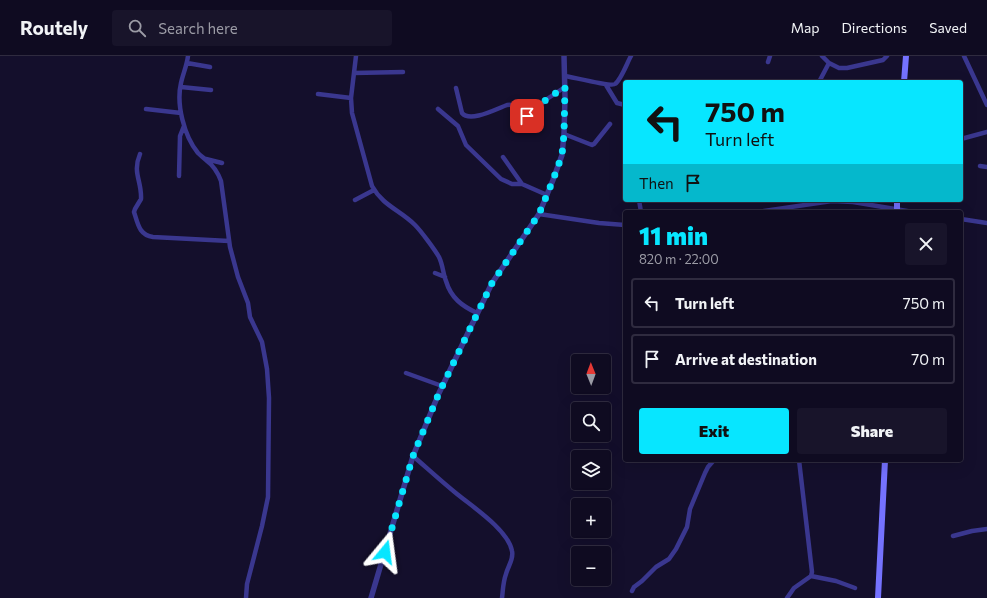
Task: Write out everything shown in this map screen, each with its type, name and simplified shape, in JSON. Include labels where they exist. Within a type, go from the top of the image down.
[{"type":"main road","points":[[904,80],[906,56]]},
{"type":"main road","points":[[878,598],[885,462]]},
{"type":"street","points":[[188,56],[181,87],[181,113],[184,126],[195,148],[218,172],[221,181],[229,240],[235,265],[248,303],[250,318],[262,342],[267,369],[269,398],[268,504],[247,584],[246,598]]},
{"type":"street","points":[[356,56],[351,98],[355,126],[374,190],[390,208],[414,225],[439,258],[451,293],[463,306],[477,313]]},
{"type":"street","points":[[371,598],[413,456],[442,386],[492,283],[539,214],[562,155],[565,87],[564,56]]},
{"type":"street","points":[[565,76],[610,86],[615,84],[631,56]]},
{"type":"street","points":[[768,62],[770,56]]},
{"type":"street","points":[[822,56],[829,63],[839,68],[847,68],[883,60],[887,56]]},
{"type":"street","points":[[964,56],[987,105]]},
{"type":"street","points":[[187,63],[210,67]]},
{"type":"street","points":[[820,80],[829,63]]},
{"type":"street","points":[[354,72],[403,72]]},
{"type":"street","points":[[606,85],[617,103],[623,104]]},
{"type":"street","points":[[181,87],[211,90]]},
{"type":"street","points":[[514,127],[547,99],[565,87]]},
{"type":"street","points":[[456,88],[464,116],[472,118],[512,104],[520,108],[527,116]]},
{"type":"street","points":[[318,94],[351,98]]},
{"type":"street","points":[[146,109],[181,113]]},
{"type":"street","points":[[438,109],[458,126],[466,145],[495,174],[507,182],[522,184],[547,195]]},
{"type":"street","points":[[564,134],[592,146],[610,124]]},
{"type":"street","points":[[179,176],[180,136],[184,126]]},
{"type":"street","points":[[963,138],[987,132]]},
{"type":"street","points":[[140,154],[136,162],[136,170],[141,199],[134,212],[143,234],[153,237],[229,240]]},
{"type":"street","points":[[503,157],[522,184]]},
{"type":"street","points":[[205,159],[222,163]]},
{"type":"street","points":[[980,166],[987,168]]},
{"type":"street","points":[[354,200],[374,190]]},
{"type":"street","points":[[766,210],[803,202]]},
{"type":"street","points":[[857,202],[893,210]]},
{"type":"street","points":[[539,214],[599,223],[623,225]]},
{"type":"street","points":[[963,219],[987,223]]},
{"type":"street","points":[[435,273],[438,276],[445,277]]},
{"type":"street","points":[[406,373],[442,386]]},
{"type":"street","points":[[413,456],[479,511],[504,535],[508,541],[512,554],[506,574],[502,598]]},
{"type":"street","points":[[632,591],[634,586],[642,582],[656,567],[669,559],[676,549],[687,526],[690,509],[708,467],[712,462]]},
{"type":"street","points":[[799,462],[811,559],[811,576]]},
{"type":"street","points":[[953,536],[987,529]]},
{"type":"street","points":[[787,598],[794,588],[811,576],[836,581],[855,588]]},
{"type":"route","points":[[385,552],[413,456],[439,393],[492,283],[539,214],[553,180],[562,155],[565,87],[547,99],[527,116]]}]
